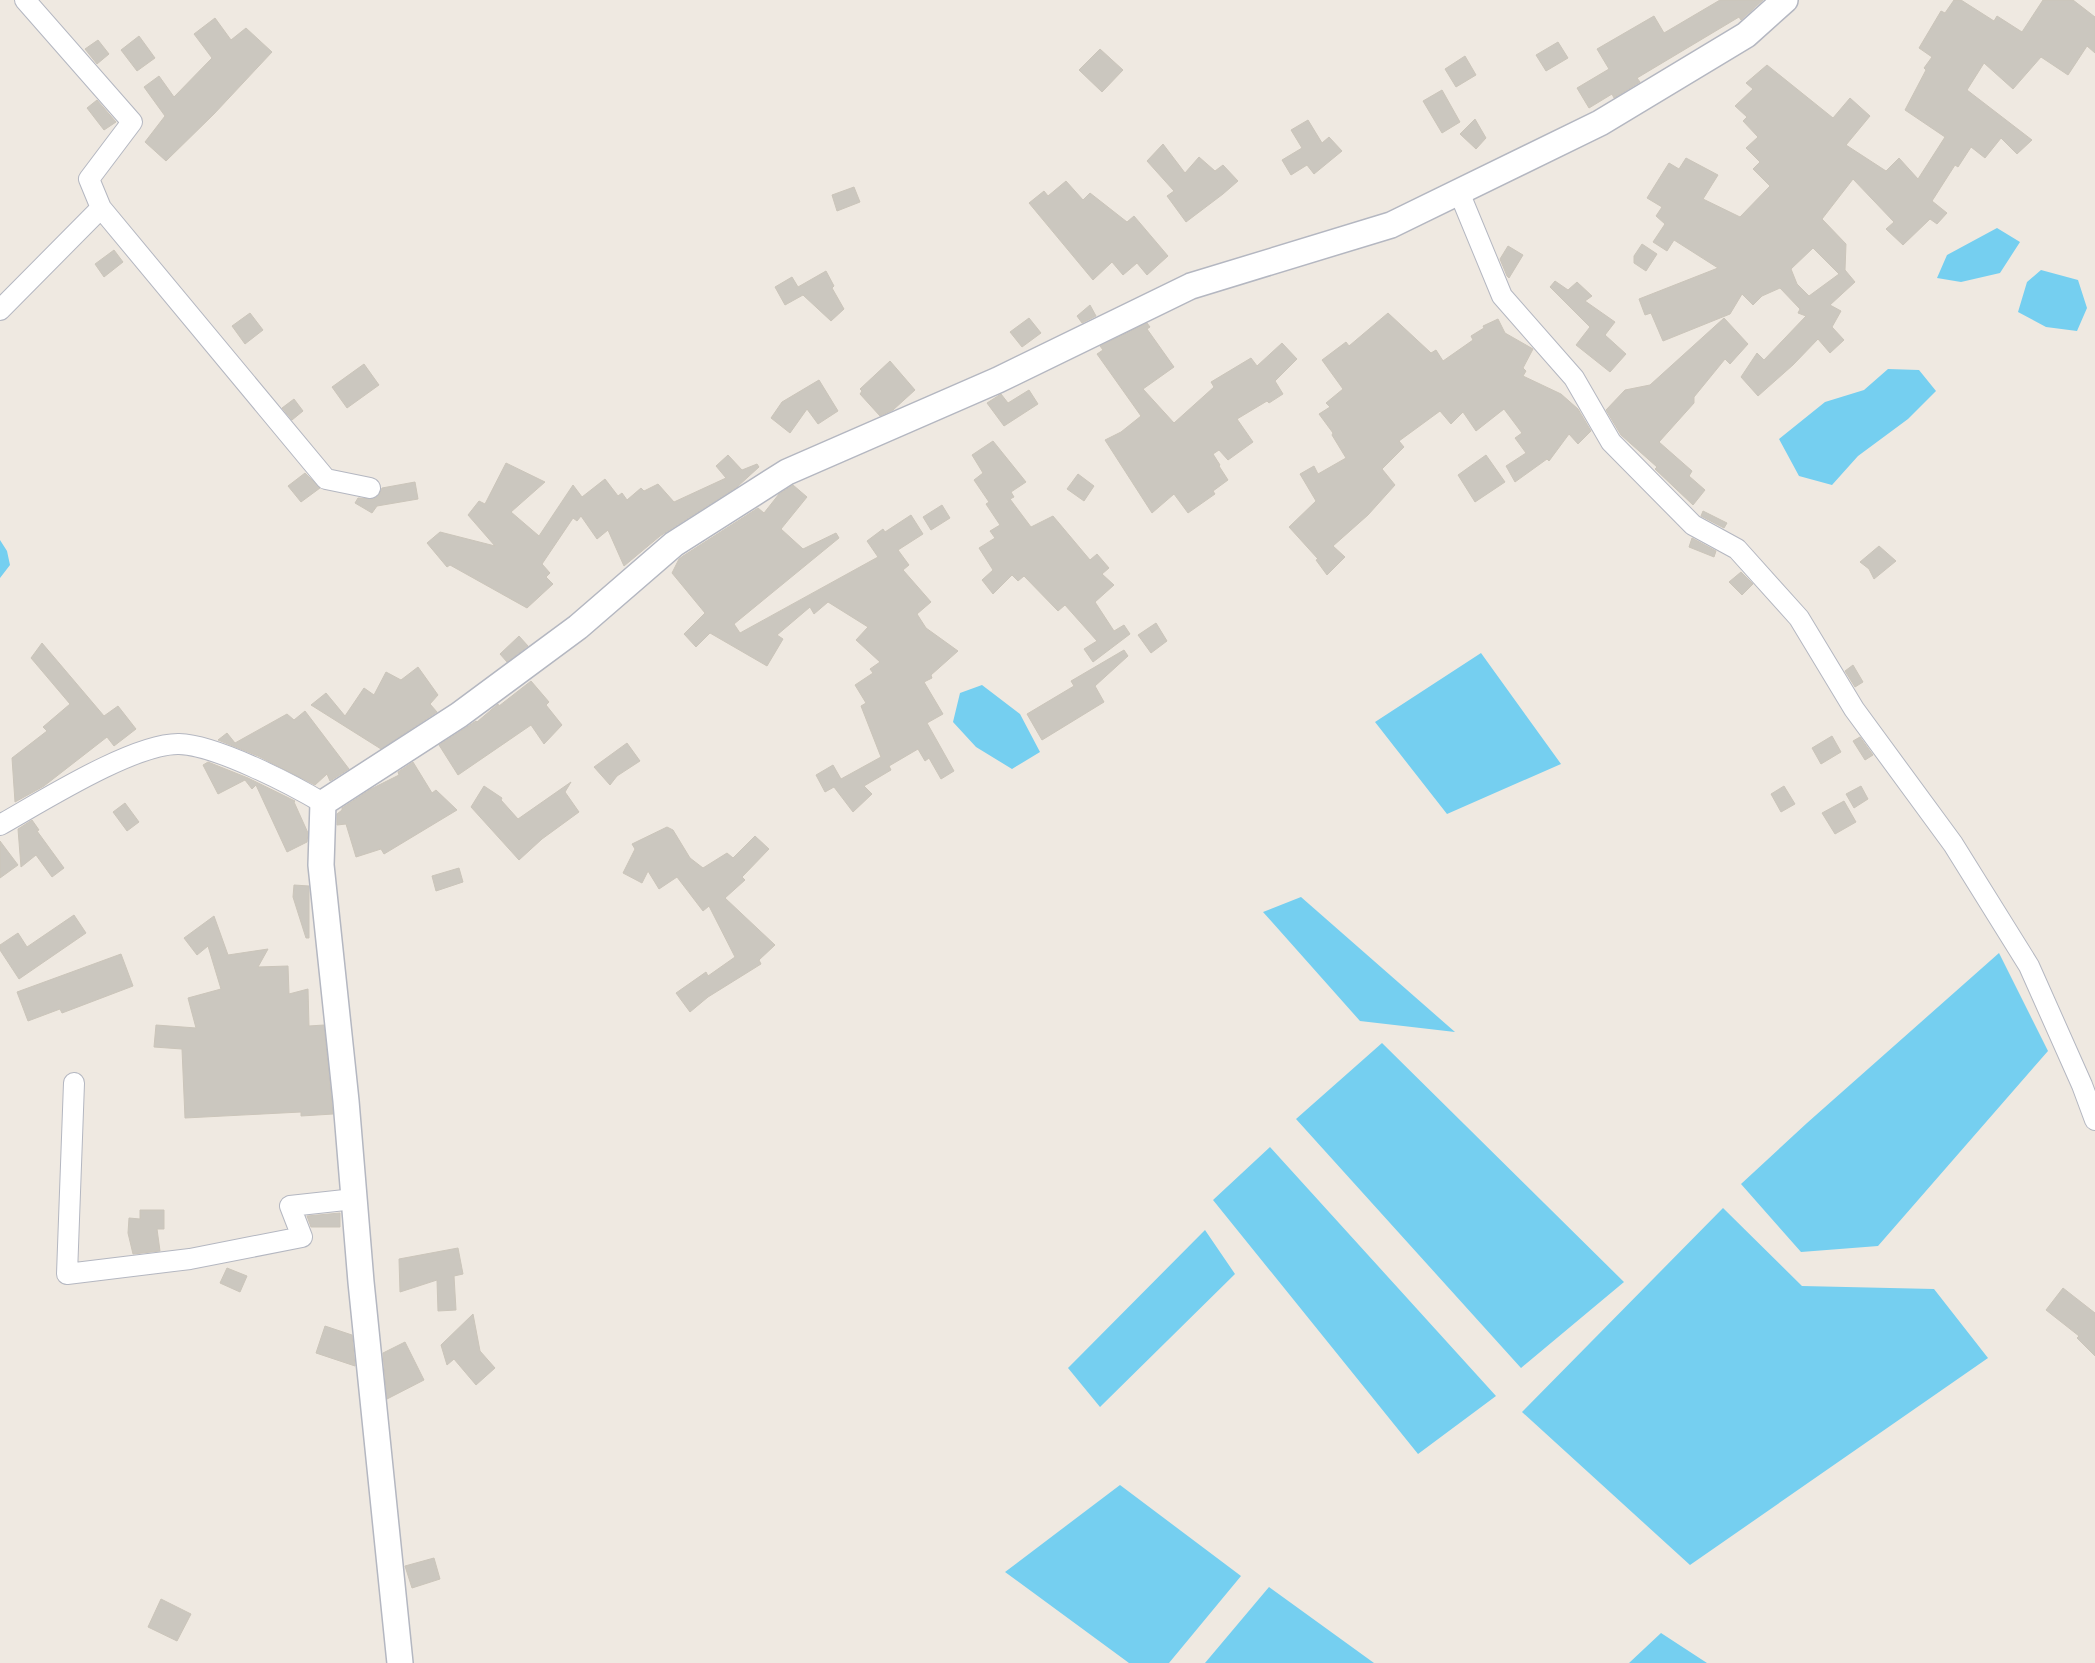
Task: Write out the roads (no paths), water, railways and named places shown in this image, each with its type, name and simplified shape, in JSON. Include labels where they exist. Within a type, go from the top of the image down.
[{"type":"street","points":[[25,0],[132,122],[89,179],[101,208],[326,479],[370,488]]},
{"type":"street","points":[[323,803],[458,715],[578,627],[674,544],[787,472],[998,380],[1190,286],[1391,225],[1600,123],[1746,36],[1785,0]]},
{"type":"street","points":[[1459,192],[1502,296],[1574,378],[1611,442],[1693,525],[1737,549],[1799,618],[1854,709],[1953,844],[2030,966],[2082,1085],[2095,1120]]},
{"type":"street","points":[[0,310],[101,208]]},
{"type":"street","points":[[0,825],[125,758],[152,749],[178,744],[230,758],[296,787],[323,803]]},
{"type":"street","points":[[323,803],[321,865],[400,1663]]},
{"type":"street","points":[[74,1083],[67,1274],[190,1259],[302,1237],[290,1206],[354,1199]]},
{"type":"water","points":[[1997,228],[2020,242],[2000,273],[1961,282],[1937,278],[1947,255]]},
{"type":"water","points":[[2041,270],[2078,280],[2087,308],[2077,331],[2046,327],[2018,312],[2027,282]]},
{"type":"water","points":[[1888,369],[1919,370],[1936,391],[1908,419],[1858,456],[1832,485],[1799,476],[1779,439],[1825,402],[1864,390]]},
{"type":"water","points":[[0,540],[7,551],[10,565],[0,578]]},
{"type":"water","points":[[1481,653],[1561,764],[1447,814],[1375,722]]},
{"type":"water","points":[[982,685],[1020,714],[1040,752],[1012,769],[976,747],[953,722],[960,693]]},
{"type":"water","points":[[1301,897],[1455,1032],[1360,1021],[1263,912]]},
{"type":"water","points":[[1999,953],[2048,1051],[1878,1246],[1801,1252],[1741,1184]]},
{"type":"water","points":[[1382,1043],[1624,1282],[1521,1368],[1296,1119]]},
{"type":"water","points":[[1270,1147],[1496,1396],[1418,1454],[1213,1200]]},
{"type":"water","points":[[1723,1208],[1802,1286],[1934,1289],[1988,1358],[1690,1565],[1522,1412]]},
{"type":"water","points":[[1205,1230],[1235,1274],[1100,1407],[1068,1368]]},
{"type":"water","points":[[1120,1485],[1241,1576],[1169,1663],[1129,1663],[1005,1572]]},
{"type":"water","points":[[1269,1587],[1374,1663],[1205,1663]]},
{"type":"water","points":[[1661,1633],[1707,1663],[1629,1663]]}]
